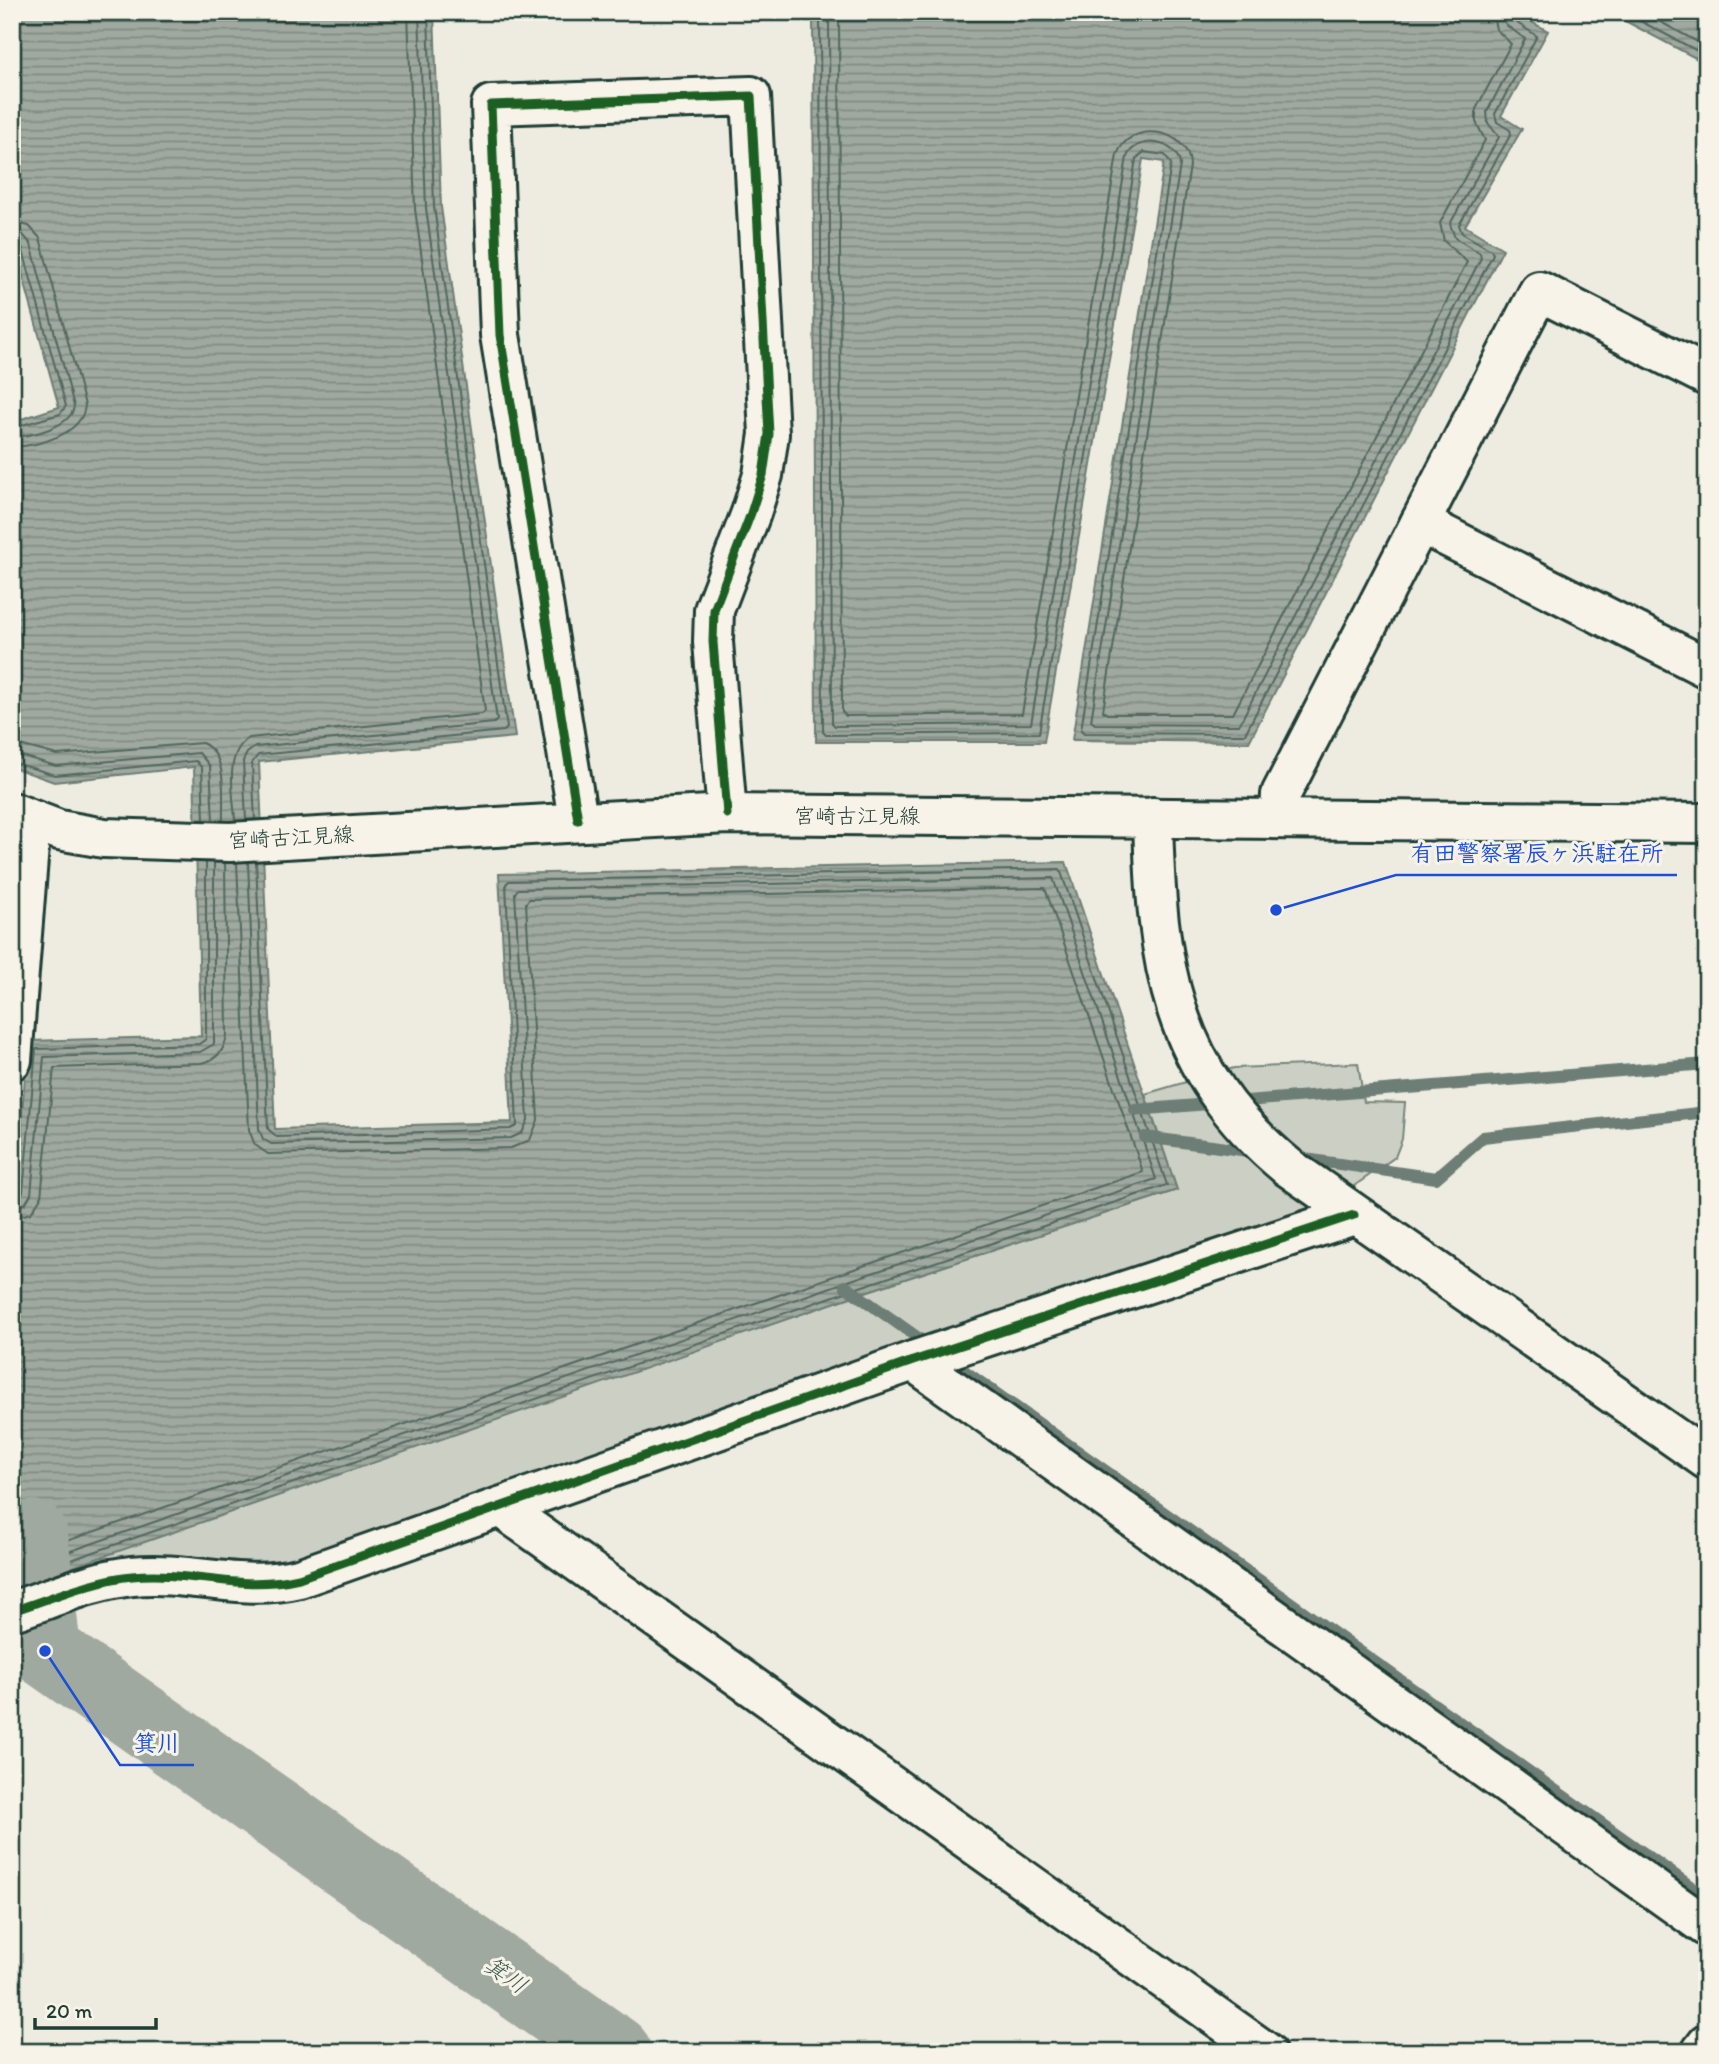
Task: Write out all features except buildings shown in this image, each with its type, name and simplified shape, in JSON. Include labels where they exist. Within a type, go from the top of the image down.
[{"type":"street","points":[[578,820],[500,335],[491,105],[751,96],[769,434],[763,475],[714,611],[713,642],[727,814]]},
{"type":"street","points":[[1280,817],[1282,794],[1539,291],[1703,365]]},
{"type":"street","points":[[1420,523],[1707,668]]},
{"type":"street","name":"宮崎古江見線","points":[[22,817],[59,830],[104,838],[230,842],[578,820],[727,814],[1707,823]]},
{"type":"street","points":[[12,1060],[22,817]]},
{"type":"street","points":[[1153,817],[1155,877],[1163,953],[1187,1041],[1217,1094],[1247,1131],[1287,1167],[1354,1215],[1707,1460]]},
{"type":"street","points":[[12,1611],[132,1576],[273,1584],[350,1561],[913,1361],[1354,1215]]},
{"type":"street","points":[[913,1361],[1707,1927]]},
{"type":"street","points":[[500,1507],[1266,2052]]},
{"type":"street","points":[[1701,2052],[1707,2044]]},
{"type":"shaded area","points":[[1358,1063],[1364,1102],[1405,1103],[1402,1139],[1395,1157],[1313,1215],[277,1569],[95,1557],[865,1292],[1177,1190],[1145,1094],[1234,1068]]},
{"type":"water","points":[[12,12],[434,12],[441,207],[515,737],[259,762],[275,1129],[512,1122],[499,874],[1066,862],[1177,1190],[865,1292],[67,1569],[12,1583],[12,1231],[28,1041],[201,1036],[194,767],[54,782],[12,767],[12,422],[59,407],[12,237]]},
{"type":"water","points":[[813,12],[1513,12],[1548,31],[1501,116],[1522,129],[1465,226],[1503,249],[1249,742],[1072,740],[1164,162],[1143,159],[1044,742],[816,742]]},
{"type":"water","points":[[1608,12],[1707,12],[1707,64]]},
{"type":"waterway","points":[[1135,1110],[1707,1064]]},
{"type":"waterway","points":[[1298,1158],[1436,1178],[1483,1137],[1707,1112]]},
{"type":"waterway","points":[[1145,1137],[1256,1152]]},
{"type":"waterway","points":[[845,1286],[1707,1898]]},
{"type":"waterway","name":"箕川","points":[[32,1536],[45,1651],[615,2052]]},
{"type":"cycle path","points":[[578,820],[500,335],[491,105],[751,96],[769,434],[763,475],[714,610],[713,642],[727,814]]},
{"type":"cycle path","points":[[12,1611],[86,1586],[132,1576],[174,1576],[256,1583],[299,1578],[913,1361],[1354,1215]]},
{"type":"place","name":"有田警察署辰ヶ浜駐在所","points":[[1276,910]]},
{"type":"place","name":"箕川","points":[[45,1651]]}]
